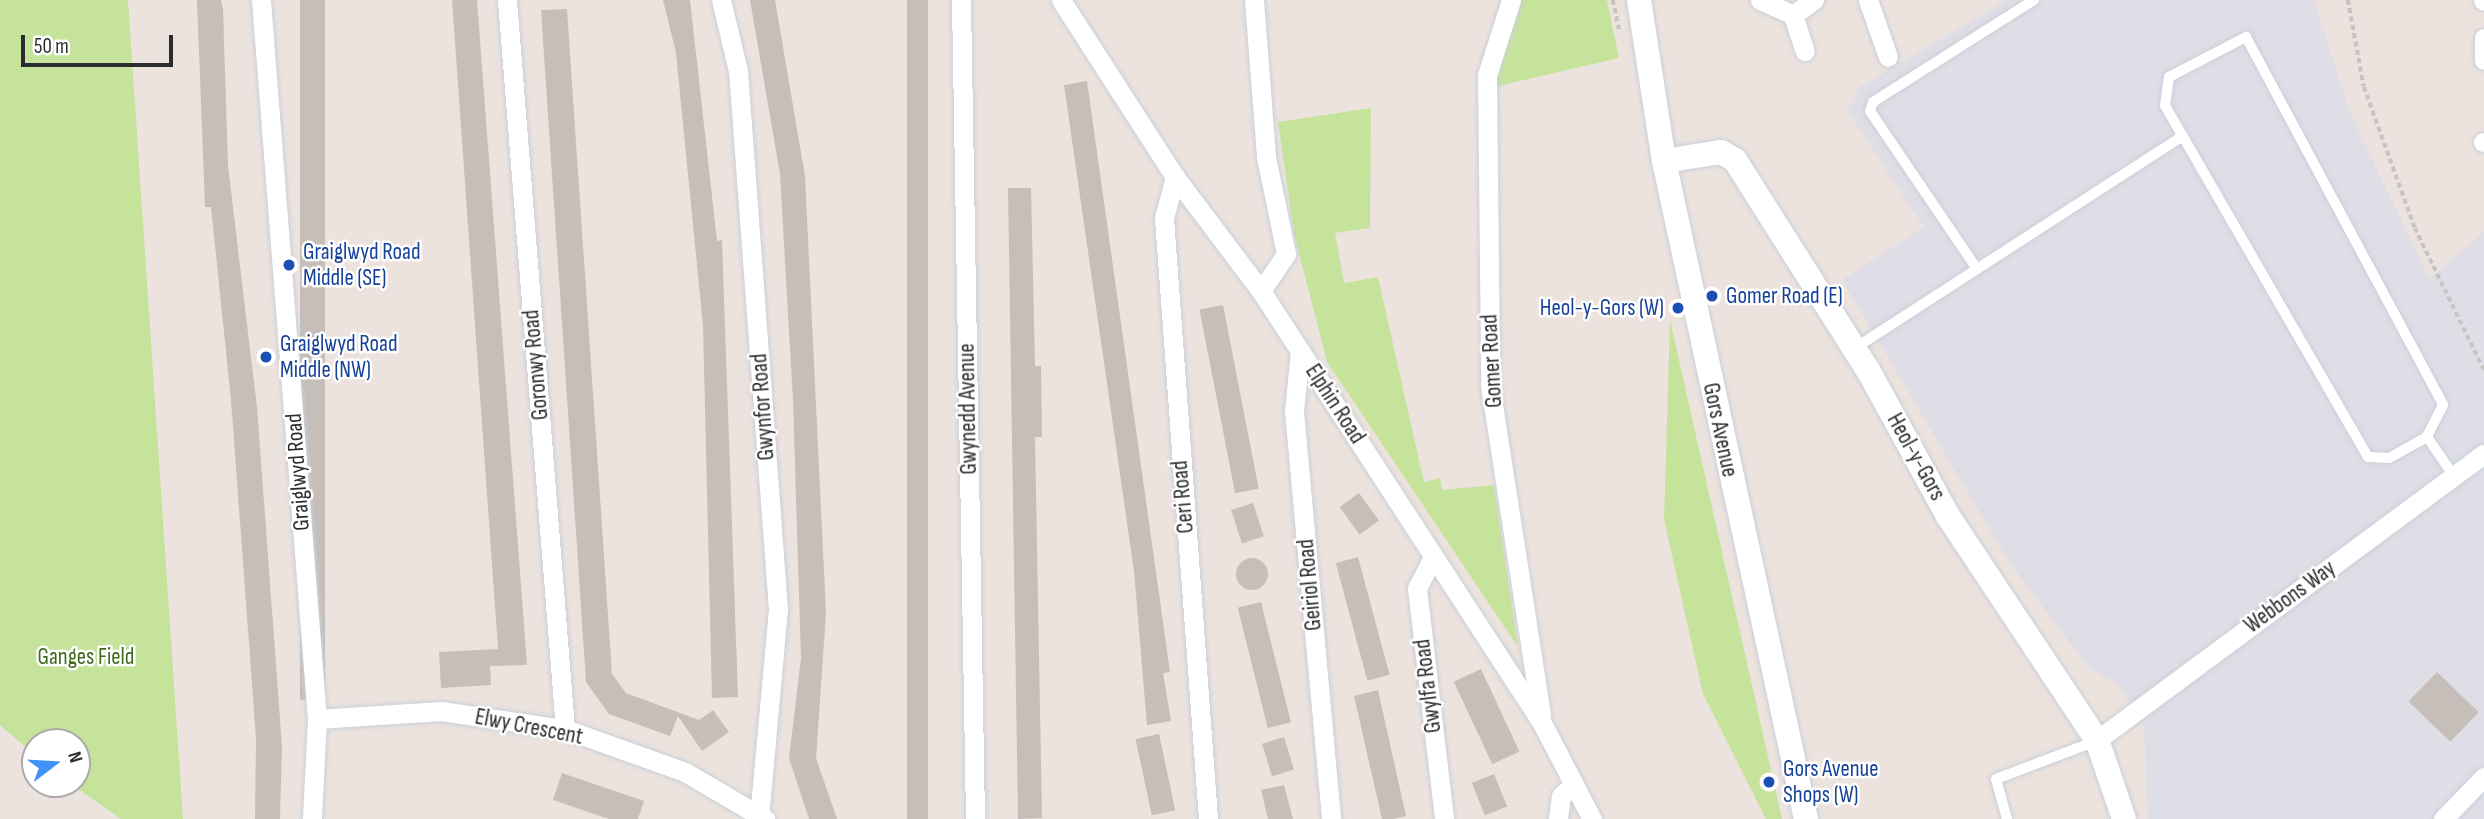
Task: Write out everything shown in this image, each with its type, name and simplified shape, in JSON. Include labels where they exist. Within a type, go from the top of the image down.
[{"type":"street","name":"Graiglwyd Road","points":[[261,0],[317,719],[312,819]]},
{"type":"street","name":"Goronwy Road","points":[[507,0],[565,729]]},
{"type":"street","name":"Gwynfor Road","points":[[721,0],[738,71],[778,609],[762,818]]},
{"type":"street","name":"Gwynedd Avenue","points":[[961,0],[975,819]]},
{"type":"street","name":"Elphin Road","points":[[1061,0],[1175,177],[1261,291],[1542,723],[1592,819]]},
{"type":"street","points":[[1254,0],[1266,157],[1286,254],[1261,291]]},
{"type":"street","name":"Gomer Road","points":[[1511,0],[1487,75],[1490,385],[1542,723]]},
{"type":"street","name":"Gors Avenue","points":[[1639,0],[1664,161],[1806,819]]},
{"type":"street","name":"Gors Avenue","points":[[1643,38],[1652,0]]},
{"type":"street","points":[[1760,0],[1793,15],[1805,51]]},
{"type":"street","points":[[1793,15],[1814,0]]},
{"type":"street","points":[[1868,0],[1888,57]]},
{"type":"street","points":[[2484,37],[2484,60]]},
{"type":"street","name":"Heol-y-Gors","points":[[1664,161],[1721,152],[1735,160],[1855,348],[1948,516],[2097,740],[2124,819]]},
{"type":"street","name":"Ceri Road","points":[[1175,177],[1164,218],[1208,819]]},
{"type":"street","name":"Geiriol Road","points":[[1300,351],[1294,411],[1331,819]]},
{"type":"street","name":"Webbons Way","points":[[2097,740],[2484,454]]},
{"type":"street","name":"Gwylfa Road","points":[[1433,557],[1417,588],[1444,819]]},
{"type":"street","name":"Elwy Crescent","points":[[317,719],[441,711],[565,729],[685,772],[762,818]]},
{"type":"street","points":[[2443,819],[2483,779]]},
{"type":"street","points":[[1558,819],[1560,796],[1573,785]]},
{"type":"lane","points":[[1977,269],[1870,111],[1873,102],[2034,0]]},
{"type":"lane","points":[[2246,37],[2443,405],[2427,437],[2389,458],[2368,457],[2181,137],[2165,105],[2169,77],[2246,37]]},
{"type":"lane","points":[[1855,348],[2181,137]]},
{"type":"lane","points":[[2427,437],[2454,477]]},
{"type":"lane","points":[[2007,819],[1996,779],[2097,740]]},
{"type":"path","points":[[2348,0],[2364,87],[2415,228],[2484,370]]},
{"type":"shaded area","points":[[2006,0],[2314,0],[2351,115],[2430,279],[2484,231],[2484,819],[2148,819],[2144,727],[2120,686],[2089,668],[2009,562],[1842,280],[1924,227],[1847,111],[1860,87]]},
{"type":"green space","name":"Ganges Field","points":[[0,0],[128,0],[183,819],[121,819],[91,798],[91,728],[21,728],[21,743],[0,725]]},
{"type":"green space","points":[[1521,0],[1607,0],[1619,58],[1494,87]]},
{"type":"green space","points":[[1371,108],[1370,228],[1335,233],[1344,283],[1378,277],[1424,482],[1440,478],[1442,490],[1494,485],[1518,647],[1327,362],[1294,234],[1278,122]]},
{"type":"green space","points":[[1670,320],[1782,819],[1766,819],[1703,694],[1664,519]]},
{"type":"building","points":[[197,0],[221,0],[223,9],[228,166],[257,407],[282,746],[280,819],[255,819],[256,738],[231,400],[211,207],[205,207]]},
{"type":"building","points":[[300,0],[325,0],[325,700],[300,700]]},
{"type":"building","points":[[452,0],[477,0],[527,665],[490,666],[491,685],[441,688],[439,652],[498,649]]},
{"type":"building","points":[[663,0],[690,0],[717,241],[722,240],[738,697],[712,698],[703,326],[676,53]]},
{"type":"building","points":[[750,0],[775,0],[805,176],[826,613],[816,758],[837,819],[809,819],[789,758],[801,658],[793,401],[780,174]]},
{"type":"building","points":[[907,0],[928,0],[928,819],[907,819]]},
{"type":"building","points":[[567,9],[612,674],[626,693],[699,720],[713,710],[729,732],[702,751],[678,716],[670,736],[609,714],[586,682],[541,10]]},
{"type":"building","points":[[1087,81],[1170,672],[1163,673],[1171,721],[1147,725],[1134,571],[1064,85]]},
{"type":"building","points":[[1008,188],[1031,188],[1035,366],[1041,366],[1042,437],[1035,437],[1042,818],[1018,819]]},
{"type":"building","points":[[1223,305],[1259,489],[1235,493],[1199,310]]},
{"type":"building","points":[[1359,493],[1379,521],[1360,535],[1340,507]]},
{"type":"building","points":[[1253,503],[1264,536],[1242,543],[1231,510]]},
{"type":"building","points":[[1358,557],[1390,675],[1367,681],[1336,563]]},
{"type":"building","points":[[1252,558],[1263,563],[1268,574],[1263,585],[1252,590],[1241,585],[1236,574],[1241,563]]},
{"type":"building","points":[[1261,602],[1291,722],[1268,728],[1238,608]]},
{"type":"building","points":[[1481,669],[1519,751],[1492,764],[1454,682]]},
{"type":"building","points":[[2437,672],[2479,712],[2450,742],[2409,701]]},
{"type":"building","points":[[1378,690],[1406,816],[1393,819],[1382,819],[1354,696]]},
{"type":"building","points":[[1159,734],[1175,810],[1152,815],[1136,739]]},
{"type":"building","points":[[1284,737],[1294,770],[1272,776],[1262,744]]},
{"type":"building","points":[[562,773],[644,801],[638,819],[609,819],[553,800]]},
{"type":"building","points":[[1494,774],[1507,806],[1485,815],[1472,783]]},
{"type":"building","points":[[1284,785],[1293,819],[1268,819],[1261,790]]},
{"type":"place","name":"Graiglwyd Road Middle (SE)","points":[[289,265]]},
{"type":"place","name":"Gomer Road (E)","points":[[1712,296]]},
{"type":"place","name":"Heol-y-Gors (W)","points":[[1678,308]]},
{"type":"place","name":"Graiglwyd Road Middle (NW)","points":[[266,357]]},
{"type":"place","name":"Gors Avenue Shops (W)","points":[[1769,782]]}]
